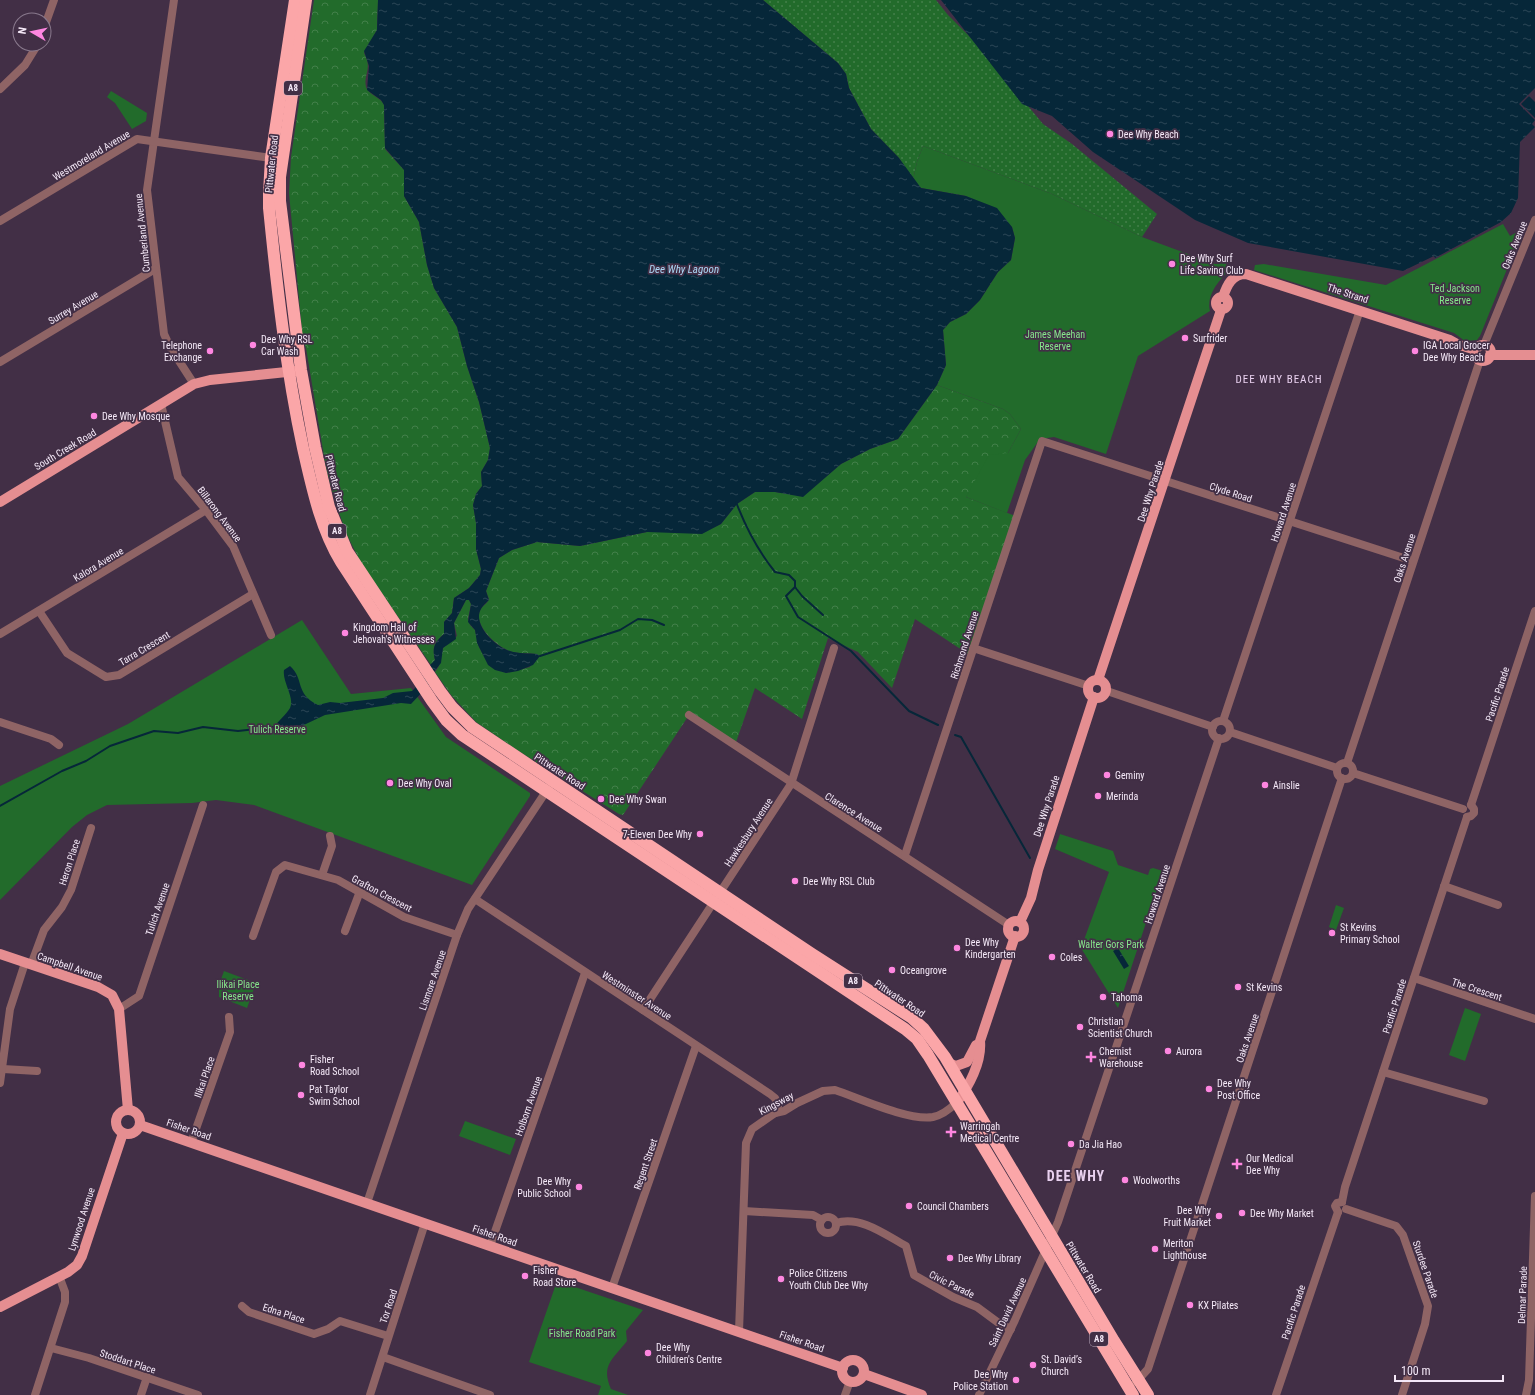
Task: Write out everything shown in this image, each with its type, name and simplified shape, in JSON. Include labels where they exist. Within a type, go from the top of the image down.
[{"type":"highway","name":"Pittwater Road","points":[[295,0],[271,158],[268,193],[269,208],[289,371],[309,475],[315,500],[330,541],[341,562],[432,701],[452,727],[468,740],[545,792],[911,1034],[928,1056],[957,1102],[1130,1391]]},
{"type":"highway","name":"Pittwater Road","points":[[306,0],[280,177],[280,201],[301,370],[315,447],[329,507],[340,537],[360,574],[440,691],[452,707],[472,727],[812,954],[912,1018],[934,1041],[949,1063],[1114,1341],[1140,1380],[1148,1395]]},
{"type":"main road","name":"The Strand","points":[[1221,310],[1225,309],[1228,304],[1228,300],[1223,297],[1231,280],[1240,274],[1246,274],[1450,340],[1465,348],[1480,347]]},
{"type":"main road","name":"Dee Why Parade","points":[[1098,680],[1166,481],[1221,310]]},
{"type":"main road","points":[[1490,355],[1490,349],[1480,347],[1476,355],[1480,360],[1485,360],[1490,355],[1535,355]]},
{"type":"main road","name":"South Creek Road","points":[[0,502],[194,384],[210,380],[301,370]]},
{"type":"main road","points":[[1098,680],[1104,682],[1107,691],[1100,698],[1094,697],[1090,694],[1089,686],[1093,681],[1098,680]]},
{"type":"main road","name":"Dee Why Parade","points":[[1020,922],[1033,890],[1040,863],[1094,697]]},
{"type":"main road","points":[[1013,922],[1020,922],[1023,926],[1023,932],[1020,935],[1015,936],[1009,932],[1009,925],[1013,922]]},
{"type":"main road","points":[[949,1063],[962,1065],[972,1057],[975,1047],[980,1041],[1015,936]]},
{"type":"main road","name":"Campbell Avenue","points":[[0,954],[104,990],[112,995],[118,1009],[128,1110]]},
{"type":"main road","points":[[957,1102],[970,1082],[981,1049],[980,1041]]},
{"type":"main road","points":[[128,1110],[137,1114],[140,1119],[138,1129],[131,1134],[123,1133],[118,1128],[117,1120],[121,1113],[128,1110]]},
{"type":"main road","name":"Fisher Road","points":[[140,1125],[843,1368]]},
{"type":"main road","name":"Lynwood Avenue","points":[[0,1307],[60,1276],[77,1265],[82,1256],[123,1133]]},
{"type":"main road","points":[[850,1361],[857,1361],[864,1368],[864,1374],[857,1381],[850,1381],[843,1374],[843,1368],[850,1361]]},
{"type":"main road","points":[[864,1374],[922,1395]]},
{"type":"street","points":[[50,12],[54,0]]},
{"type":"street","name":"Cumberland Avenue","points":[[174,0],[147,190],[164,334],[170,347],[194,384]]},
{"type":"street","points":[[0,89],[25,65],[33,52]]},
{"type":"street","name":"Westmoreland Avenue","points":[[0,221],[137,139],[153,140],[271,158]]},
{"type":"street","name":"Oaks Avenue","points":[[1480,347],[1535,220]]},
{"type":"street","name":"Surrey Avenue","points":[[0,362],[156,269]]},
{"type":"street","name":"Howard Avenue","points":[[1223,721],[1360,310]]},
{"type":"street","name":"Oaks Avenue","points":[[1347,763],[1480,360]]},
{"type":"street","name":"Billarong Avenue","points":[[161,404],[178,477],[206,510],[232,546],[271,635]]},
{"type":"street","name":"Clyde Road","points":[[1042,441],[1414,561]]},
{"type":"street","name":"Richmond Avenue","points":[[905,856],[1042,441]]},
{"type":"street","name":"Kalora Avenue","points":[[0,634],[206,510]]},
{"type":"street","name":"Tarra Crescent","points":[[39,611],[66,653],[106,677],[119,675],[253,594]]},
{"type":"street","name":"Pacific Parade","points":[[1276,1395],[1342,1208],[1383,1072],[1467,817],[1463,813],[1467,807],[1535,611]]},
{"type":"street","name":"Hawkesbury Avenue","points":[[643,1010],[791,784],[834,648]]},
{"type":"street","points":[[973,648],[1089,686]]},
{"type":"street","points":[[1107,691],[1213,727]]},
{"type":"street","name":"Clarence Avenue","points":[[689,715],[791,784],[905,856],[1009,925]]},
{"type":"street","points":[[1223,721],[1230,726],[1230,732],[1226,737],[1219,738],[1213,733],[1213,727],[1217,722],[1223,721]]},
{"type":"street","points":[[0,722],[51,739],[59,745]]},
{"type":"street","points":[[1230,732],[1338,768]]},
{"type":"street","name":"Howard Avenue","points":[[1052,1237],[1219,738]]},
{"type":"street","points":[[1347,763],[1353,767],[1353,773],[1350,778],[1342,778],[1338,774],[1338,768],[1341,764],[1347,763]]},
{"type":"street","points":[[1353,773],[1467,807]]},
{"type":"street","name":"Oaks Avenue","points":[[1140,1380],[1148,1369],[1342,778]]},
{"type":"street","name":"Lismore Avenue","points":[[366,1203],[457,935],[468,909],[552,781]]},
{"type":"street","name":"Tulich Avenue","points":[[118,1009],[139,996],[203,805]]},
{"type":"street","name":"Heron Place","points":[[0,1082],[3,1069],[10,1009],[28,964],[44,930],[62,906],[71,890],[91,828]]},
{"type":"street","points":[[322,875],[332,846],[330,836]]},
{"type":"street","name":"Grafton Crescent","points":[[253,936],[276,872],[285,865],[338,880],[359,894],[404,917],[457,935]]},
{"type":"street","points":[[1444,886],[1498,905]]},
{"type":"street","points":[[345,931],[359,894]]},
{"type":"street","name":"Westminster Avenue","points":[[475,899],[770,1094],[775,1098],[778,1106],[775,1113]]},
{"type":"street","name":"Holborn Avenue","points":[[490,1246],[584,972]]},
{"type":"street","name":"The Crescent","points":[[1414,978],[1535,1019]]},
{"type":"street","name":"Ilikai Place","points":[[192,1143],[230,1032],[229,1017]]},
{"type":"street","name":"Regent Street","points":[[612,1288],[696,1046]]},
{"type":"street","points":[[3,1069],[37,1071]]},
{"type":"street","points":[[1383,1072],[1484,1101]]},
{"type":"street","name":"Kingsway","points":[[739,1331],[748,1137],[752,1129],[775,1113],[784,1111],[809,1097],[829,1090],[835,1090],[888,1110],[932,1117],[951,1109],[957,1102]]},
{"type":"street","name":"Delmar Parade","points":[[1526,1395],[1529,1380],[1535,1196]]},
{"type":"street","name":"Sturdee Parade","points":[[1342,1208],[1396,1226],[1403,1235],[1428,1306],[1425,1324],[1402,1395]]},
{"type":"street","points":[[744,1211],[812,1215],[822,1220],[829,1217],[833,1219],[836,1224],[834,1230],[826,1233],[820,1227],[822,1220]]},
{"type":"street","name":"Civic Parade","points":[[836,1224],[842,1222],[863,1224],[906,1246],[914,1276],[953,1297],[977,1307],[1000,1324],[1011,1329]]},
{"type":"street","name":"Tor Road","points":[[370,1395],[425,1223]]},
{"type":"street","name":"Saint David Avenue","points":[[979,1395],[1011,1329],[1052,1237]]},
{"type":"street","points":[[35,1395],[65,1302],[65,1292],[60,1276]]},
{"type":"street","name":"Edna Place","points":[[242,1306],[249,1312],[314,1334],[328,1329],[340,1320],[388,1336]]},
{"type":"street","name":"Stoddart Place","points":[[51,1348],[147,1377],[198,1395]]},
{"type":"street","points":[[383,1357],[490,1395]]},
{"type":"street","points":[[141,1395],[147,1377]]},
{"type":"street","points":[[1130,1391],[1140,1380]]},
{"type":"street","points":[[845,1395],[850,1381]]},
{"type":"green space","points":[[314,0],[378,0],[377,30],[364,53],[368,64],[365,82],[366,87],[369,92],[384,105],[385,149],[404,170],[404,196],[419,222],[427,265],[434,288],[457,327],[467,366],[479,402],[490,448],[488,460],[481,472],[482,486],[476,494],[473,505],[476,523],[476,549],[481,569],[480,575],[469,588],[454,598],[452,613],[444,622],[444,634],[436,643],[434,649],[435,660],[431,665],[360,561],[347,535],[336,504],[326,468],[306,348],[303,341],[289,193],[291,157]]},
{"type":"green space","points":[[763,0],[936,0],[948,15],[975,42],[1043,124],[1072,144],[1157,214],[1142,237],[1052,194],[923,146],[917,162],[913,180],[899,158],[871,129],[849,88],[846,74],[838,63]]},
{"type":"green space","points":[[111,91],[147,113],[146,121],[132,129],[115,103],[107,97]]},
{"type":"green space","name":"James Meehan Reserve","points":[[923,146],[1052,194],[1142,237],[1215,264],[1226,263],[1228,272],[1220,280],[1211,294],[1209,305],[1210,311],[1138,356],[1106,454],[1054,437],[1040,439],[1025,460],[1007,513],[966,497],[989,455],[1008,453],[1021,429],[1010,414],[1003,409],[937,385],[946,365],[943,330],[950,322],[966,314],[980,300],[998,272],[1011,260],[1015,238],[1012,227],[966,196],[921,188],[913,180],[917,162]]},
{"type":"green space","name":"Ted Jackson Reserve","points":[[1503,224],[1510,236],[1519,231],[1522,232],[1480,336],[1477,340],[1465,341],[1454,333],[1254,270],[1255,265],[1264,264],[1386,285]]},
{"type":"green space","points":[[937,385],[1003,409],[1010,414],[1021,429],[1008,453],[966,497],[1018,517],[971,656],[915,619],[892,688],[858,652],[828,638],[802,719],[755,688],[735,745],[689,715],[623,815],[619,814],[517,750],[476,722],[451,695],[435,672],[439,666],[443,648],[457,636],[454,623],[466,600],[469,600],[471,604],[468,619],[470,625],[475,630],[479,647],[484,656],[506,673],[530,667],[537,654],[516,653],[504,649],[484,631],[479,620],[480,611],[489,599],[486,591],[499,558],[512,550],[537,542],[580,546],[647,532],[706,531],[721,524],[737,504],[755,492],[775,492],[803,496],[841,464],[870,449],[898,439]]},
{"type":"green space","name":"Tulich Reserve","points":[[302,620],[351,694],[411,688],[446,737],[530,793],[530,796],[472,885],[254,805],[216,800],[192,803],[107,805],[87,815],[72,827],[0,900],[0,786],[128,724]]},
{"type":"green space","name":"Walter Gors Park","points":[[1060,834],[1113,851],[1118,865],[1148,875],[1150,869],[1153,868],[1163,871],[1118,1008],[1081,948],[1109,872],[1055,849]]},
{"type":"green space","points":[[1336,905],[1344,908],[1336,930],[1329,927]]},
{"type":"green space","name":"Ilikai Place Reserve","points":[[224,971],[256,983],[247,1008],[219,997],[219,985]]},
{"type":"green space","points":[[1465,1008],[1481,1014],[1465,1061],[1449,1055]]},
{"type":"green space","points":[[465,1121],[516,1139],[510,1155],[459,1136]]},
{"type":"green space","name":"Fisher Road Park","points":[[557,1281],[643,1310],[626,1331],[627,1341],[613,1358],[608,1368],[608,1381],[611,1389],[628,1395],[598,1395],[601,1386],[529,1362]]},
{"type":"water","name":"Dee Why Lagoon","points":[[378,0],[763,0],[838,63],[846,74],[849,88],[871,129],[899,158],[921,188],[966,196],[997,208],[1012,227],[1015,238],[1011,260],[998,272],[980,300],[966,314],[950,322],[943,330],[946,365],[937,385],[898,439],[870,449],[841,464],[803,497],[775,492],[755,492],[737,504],[721,524],[702,534],[647,532],[580,546],[537,542],[512,550],[499,558],[486,591],[489,600],[480,610],[480,621],[489,637],[505,649],[513,652],[537,654],[540,656],[533,665],[518,671],[506,673],[495,670],[488,665],[477,643],[475,630],[468,622],[471,604],[469,600],[466,600],[454,623],[456,639],[443,648],[441,663],[433,673],[429,685],[411,704],[401,703],[325,715],[289,732],[279,731],[273,728],[288,711],[291,704],[290,694],[284,675],[284,670],[290,666],[295,671],[306,696],[318,705],[330,702],[340,703],[383,698],[393,693],[412,691],[424,679],[429,666],[435,660],[434,649],[438,640],[444,634],[444,622],[452,613],[454,598],[469,588],[480,575],[481,569],[476,549],[476,523],[473,505],[476,494],[482,486],[481,472],[488,460],[490,448],[479,402],[467,366],[457,327],[434,288],[427,265],[419,222],[404,196],[404,170],[385,148],[384,105],[381,100],[367,90],[369,66],[364,51],[377,30]]},
{"type":"water","points":[[941,0],[1535,0],[1535,88],[1519,104],[1535,120],[1532,124],[1535,127],[1520,142],[1518,198],[1511,213],[1501,222],[1435,258],[1434,256],[1403,271],[1248,243],[1195,220],[1093,152],[1052,116],[1022,104]]},
{"type":"water","points":[[1529,96],[1535,102],[1535,118],[1521,104]]},
{"type":"water","points":[[1118,948],[1129,966],[1124,969],[1113,951]]},
{"type":"waterway","points":[[736,502],[744,521],[763,556],[775,572],[789,575],[795,581],[795,587],[786,596],[798,617],[851,651],[909,711],[938,725]]},
{"type":"waterway","points":[[795,587],[802,596],[823,615]]},
{"type":"waterway","points":[[540,656],[620,630],[638,619],[652,620],[664,625]]},
{"type":"waterway","points":[[0,806],[62,771],[86,761],[110,746],[154,731],[178,733],[203,727],[238,731],[275,727]]},
{"type":"waterway","points":[[955,735],[961,737],[1030,858]]},
{"type":"place","name":"Dee Why Beach","points":[[1110,134]]},
{"type":"place","name":"Dee Why Surf Life Saving Club","points":[[1172,264]]},
{"type":"place","name":"Surfrider","points":[[1185,338]]},
{"type":"place","name":"Dee Why RSL Car Wash","points":[[253,345]]},
{"type":"place","name":"Telephone Exchange","points":[[210,351]]},
{"type":"place","name":"IGA Local Grocer Dee Why Beach","points":[[1415,351]]},
{"type":"place","name":"Dee Why Mosque","points":[[94,416]]},
{"type":"place","name":"Kingdom Hall of Jehovah's Witnesses","points":[[345,633]]},
{"type":"place","name":"Geminy","points":[[1107,775]]},
{"type":"place","name":"Dee Why Oval","points":[[390,783]]},
{"type":"place","name":"Ainslie","points":[[1265,785]]},
{"type":"place","name":"Merinda","points":[[1098,796]]},
{"type":"place","name":"Dee Why Swan","points":[[601,799]]},
{"type":"place","name":"7-Eleven Dee Why","points":[[700,834]]},
{"type":"place","name":"Dee Why RSL Club","points":[[795,881]]},
{"type":"place","name":"St Kevins Primary School","points":[[1332,933]]},
{"type":"place","name":"Dee Why Kindergarten","points":[[957,948]]},
{"type":"place","name":"Coles","points":[[1052,957]]},
{"type":"place","name":"Oceangrove","points":[[892,970]]},
{"type":"place","name":"St Kevins","points":[[1238,987]]},
{"type":"place","name":"Tahoma","points":[[1103,997]]},
{"type":"place","name":"Christian Scientist Church","points":[[1080,1027]]},
{"type":"place","name":"Aurora","points":[[1168,1051]]},
{"type":"place","name":"Chemist Warehouse","points":[[1091,1057]]},
{"type":"place","name":"Fisher Road School","points":[[302,1065]]},
{"type":"place","name":"Dee Why Post Office","points":[[1209,1089]]},
{"type":"place","name":"Pat Taylor Swim School","points":[[301,1095]]},
{"type":"place","name":"Warringah Medical Centre","points":[[951,1132]]},
{"type":"place","name":"Da Jia Hao","points":[[1071,1144]]},
{"type":"place","name":"Our Medical Dee Why","points":[[1237,1164]]},
{"type":"place","name":"Woolworths","points":[[1125,1180]]},
{"type":"place","name":"Dee Why Public School","points":[[579,1187]]},
{"type":"place","name":"Council Chambers","points":[[909,1206]]},
{"type":"place","name":"Dee Why Market","points":[[1242,1213]]},
{"type":"place","name":"Dee Why Fruit Market","points":[[1219,1216]]},
{"type":"place","name":"Meriton Lighthouse","points":[[1155,1249]]},
{"type":"place","name":"Dee Why Library","points":[[950,1258]]},
{"type":"place","name":"Fisher Road Store","points":[[525,1276]]},
{"type":"place","name":"Police Citizens Youth Club Dee Why","points":[[781,1279]]},
{"type":"place","name":"KX Pilates","points":[[1190,1305]]},
{"type":"place","name":"Dee Why Children's Centre","points":[[648,1353]]},
{"type":"place","name":"St. David’s Church","points":[[1033,1365]]},
{"type":"place","name":"Dee Why Police Station","points":[[1016,1380]]},
{"type":"district","name":"DEE WHY BEACH","points":[[1279,379]]},
{"type":"district","name":"DEE WHY","points":[[1076,1176]]}]
